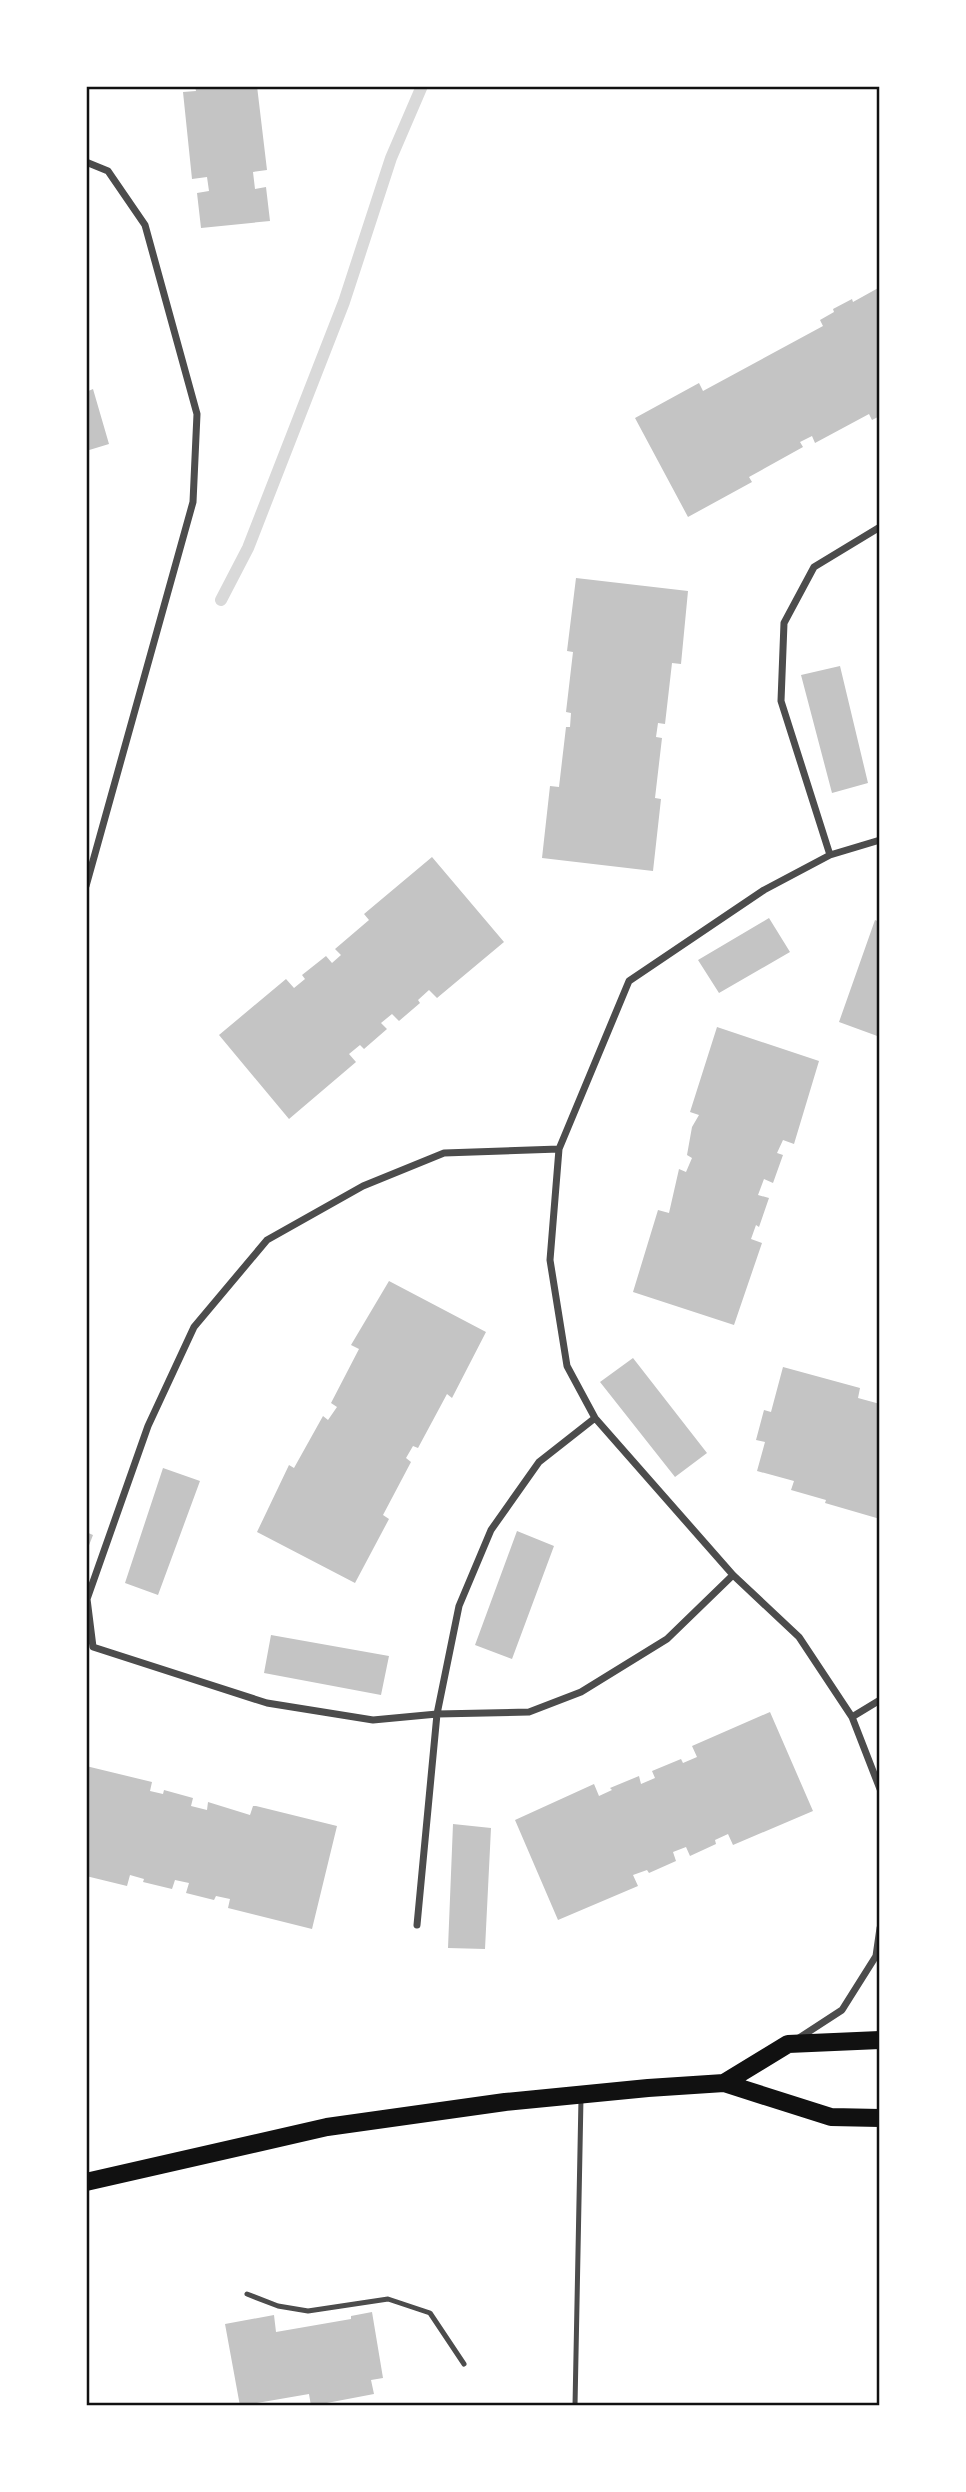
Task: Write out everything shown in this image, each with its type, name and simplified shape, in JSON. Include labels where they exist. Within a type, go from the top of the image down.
[{"type":"main road","points":[[724,2083],[788,2045],[880,2040]]},
{"type":"main road","points":[[86,2182],[327,2127],[581,2094],[724,2083],[831,2118],[880,2118]]},
{"type":"street","points":[[86,162],[108,171],[145,225],[197,414],[193,502],[86,886]]},
{"type":"street","points":[[830,855],[781,701],[784,623],[814,567],[880,527]]},
{"type":"street","points":[[880,840],[830,855],[764,890],[629,981],[559,1149],[550,1260],[567,1366],[595,1418],[733,1575],[799,1637],[852,1717],[880,1789]]},
{"type":"street","points":[[559,1149],[444,1153],[363,1186],[267,1240],[194,1327],[149,1426],[87,1599],[93,1647],[267,1703],[373,1720],[437,1714],[529,1712],[581,1692],[667,1639],[733,1575]]},
{"type":"street","points":[[417,1925],[437,1714],[459,1606],[491,1530],[539,1462],[595,1418]]},
{"type":"street","points":[[852,1717],[880,1700]]},
{"type":"street","points":[[788,2045],[842,2010],[876,1956],[880,1928]]},
{"type":"lane","points":[[575,2406],[581,2094]]},
{"type":"lane","points":[[247,2294],[278,2306],[308,2311],[388,2299],[430,2313],[464,2364]]},
{"type":"building","points":[[195,86],[257,86],[267,170],[253,172],[255,189],[266,187],[270,221],[201,228],[197,193],[209,191],[207,177],[192,179],[183,92],[196,91]]},
{"type":"building","points":[[880,287],[880,416],[872,420],[869,414],[815,443],[812,436],[800,442],[803,447],[749,477],[752,482],[688,517],[635,418],[699,383],[703,391],[823,326],[820,320],[834,312],[833,309],[852,299],[853,302]]},
{"type":"building","points":[[93,389],[109,444],[86,451],[86,392]]},
{"type":"building","points":[[576,578],[688,591],[681,664],[672,663],[665,724],[658,723],[656,737],[662,738],[655,798],[661,799],[653,871],[542,858],[550,786],[559,787],[566,727],[570,727],[571,713],[566,712],[573,652],[567,651]]},
{"type":"building","points":[[840,666],[868,783],[832,793],[801,675]]},
{"type":"building","points":[[432,857],[504,942],[437,998],[429,990],[418,1000],[420,1003],[399,1021],[392,1014],[381,1023],[387,1029],[364,1049],[360,1045],[349,1054],[356,1062],[289,1119],[219,1035],[286,979],[294,988],[305,979],[302,975],[326,956],[332,963],[341,955],[335,949],[369,920],[364,914]]},
{"type":"building","points":[[769,918],[790,952],[719,993],[698,960]]},
{"type":"building","points":[[875,920],[880,922],[880,1037],[839,1022]]},
{"type":"building","points":[[717,1027],[819,1061],[794,1144],[783,1140],[777,1153],[783,1155],[773,1183],[764,1179],[758,1195],[769,1198],[759,1227],[756,1225],[751,1239],[762,1243],[734,1325],[633,1292],[658,1210],[669,1213],[679,1169],[686,1172],[692,1158],[687,1155],[692,1127],[699,1115],[690,1112]]},
{"type":"building","points":[[389,1281],[486,1332],[452,1398],[447,1394],[418,1448],[413,1446],[406,1458],[411,1462],[383,1515],[389,1519],[355,1583],[257,1532],[289,1465],[294,1468],[323,1416],[328,1420],[337,1407],[331,1403],[359,1349],[351,1345]]},
{"type":"building","points":[[633,1358],[707,1453],[675,1477],[600,1382]]},
{"type":"building","points":[[783,1367],[860,1388],[858,1398],[880,1404],[880,1519],[791,1490],[794,1481],[757,1471],[765,1442],[756,1440],[764,1410],[771,1412]]},
{"type":"building","points":[[163,1468],[200,1481],[158,1595],[125,1583]]},
{"type":"building","points":[[517,1531],[554,1546],[512,1659],[475,1645]]},
{"type":"building","points":[[86,1532],[93,1535],[86,1553]]},
{"type":"building","points":[[271,1635],[389,1656],[381,1695],[264,1673]]},
{"type":"building","points":[[770,1712],[813,1811],[733,1845],[728,1834],[715,1840],[716,1844],[690,1856],[686,1847],[673,1852],[676,1861],[649,1873],[647,1870],[633,1875],[638,1886],[558,1920],[515,1820],[594,1784],[599,1796],[612,1790],[610,1788],[639,1776],[641,1784],[655,1778],[652,1771],[681,1759],[683,1763],[697,1757],[692,1746]]},
{"type":"building","points":[[86,1766],[152,1782],[150,1791],[163,1794],[164,1790],[193,1798],[191,1806],[207,1810],[208,1802],[250,1815],[253,1806],[256,1806],[337,1826],[312,1929],[228,1908],[230,1899],[216,1896],[214,1900],[186,1893],[189,1883],[175,1880],[172,1889],[143,1882],[144,1879],[130,1875],[127,1886],[86,1876]]},
{"type":"building","points":[[453,1824],[491,1828],[485,1949],[448,1948]]},
{"type":"building","points":[[372,2312],[383,2378],[371,2380],[374,2394],[311,2406],[309,2394],[240,2406],[225,2324],[274,2315],[276,2332],[351,2319],[351,2316]]},
{"type":"waterway","points":[[221,600],[248,548],[344,302],[391,158],[422,86]]}]
